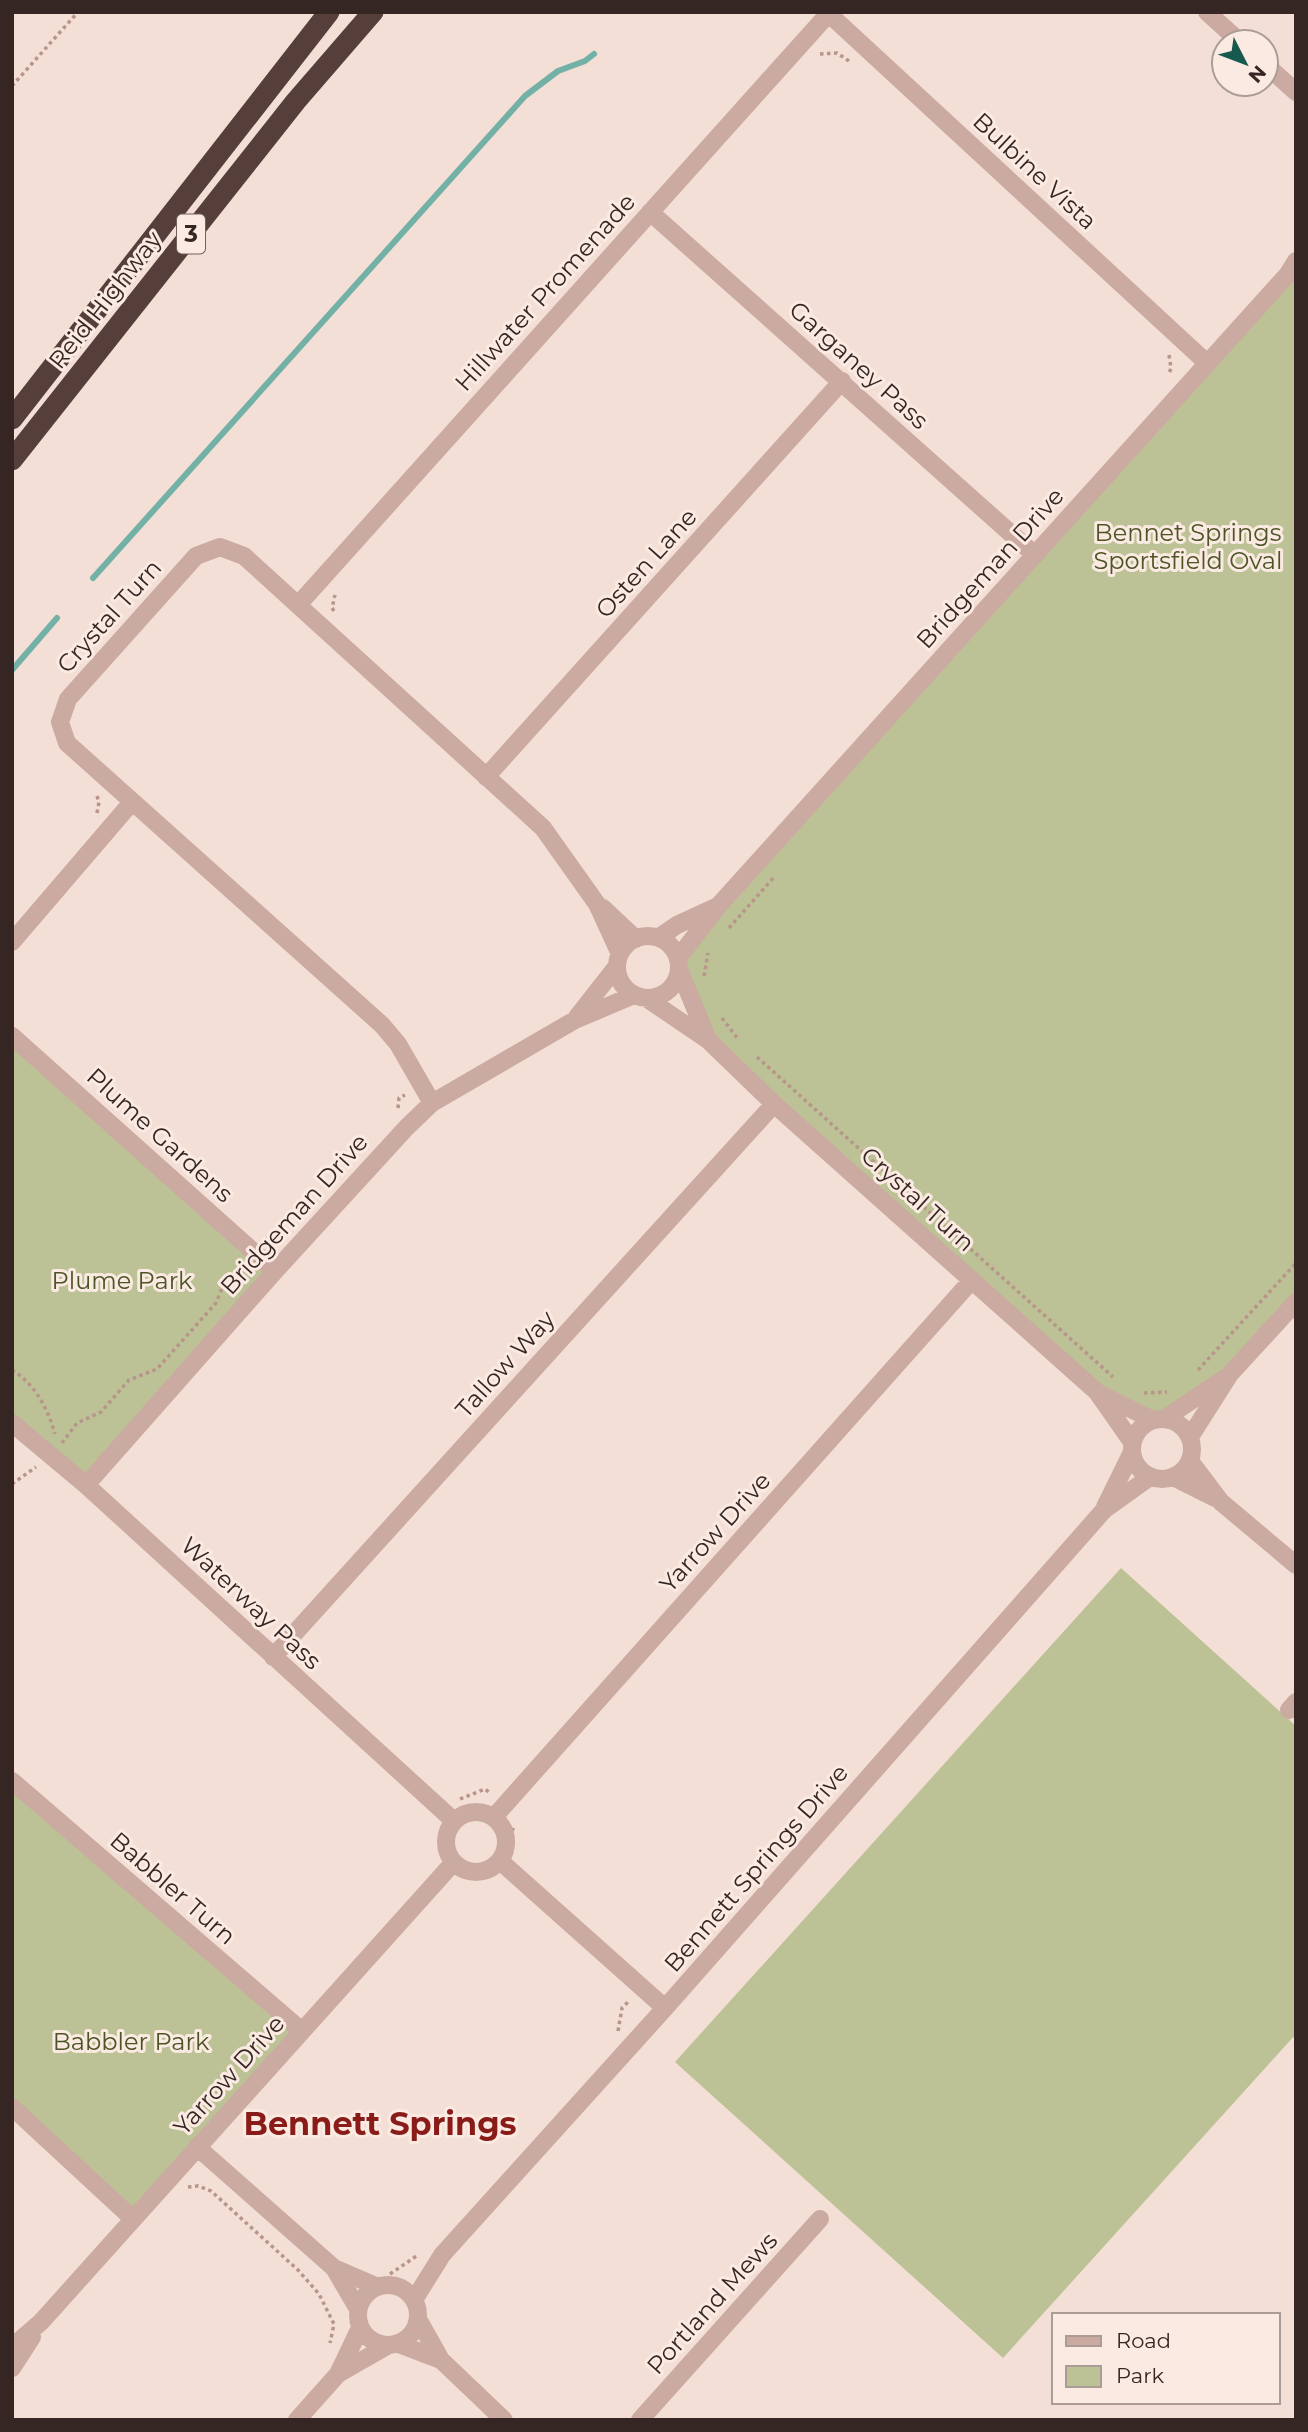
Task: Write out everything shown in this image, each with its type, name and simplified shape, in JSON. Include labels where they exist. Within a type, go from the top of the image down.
[{"type":"highway","name":"Reid Highway","points":[[12,419],[329,12]]},
{"type":"highway","name":"Reid Highway","points":[[12,460],[296,101],[373,12]]},
{"type":"street","points":[[1207,12],[1225,28]]},
{"type":"street","name":"Hillwater Promenade","points":[[298,605],[830,13]]},
{"type":"street","name":"Bulbine Vista","points":[[830,13],[1207,363]]},
{"type":"street","points":[[1280,78],[1296,92]]},
{"type":"street","name":"Garganey Pass","points":[[650,212],[1035,555]]},
{"type":"street","name":"Bridgeman Drive","points":[[679,964],[719,905],[1288,274],[1296,261]]},
{"type":"street","name":"Osten Lane","points":[[486,776],[842,381]]},
{"type":"street","name":"Crystal Turn","points":[[432,1103],[398,1044],[382,1026],[67,743],[60,722],[68,699],[196,556],[220,547],[244,556],[543,828],[597,904]]},
{"type":"street","points":[[12,942],[132,802]]},
{"type":"street","points":[[597,904],[636,939]]},
{"type":"street","points":[[597,904],[619,960],[622,983],[708,1040]]},
{"type":"street","points":[[658,938],[677,925],[719,905]]},
{"type":"street","points":[[575,1020],[619,960],[624,948],[636,939],[651,936],[667,942],[679,964],[708,1040]]},
{"type":"street","points":[[575,1020],[640,996],[664,994],[672,987],[679,964]]},
{"type":"street","name":"Bridgeman Drive","points":[[86,1485],[275,1271],[432,1103],[575,1020]]},
{"type":"street","name":"Plume Gardens","points":[[12,1036],[275,1271]]},
{"type":"street","name":"Crystal Turn","points":[[708,1040],[775,1104],[1097,1392],[1132,1447]]},
{"type":"street","name":"Tallow Way","points":[[273,1657],[775,1104]]},
{"type":"street","name":"Yarrow Drive","points":[[494,1817],[972,1280]]},
{"type":"street","points":[[1189,1437],[1230,1374],[1296,1302]]},
{"type":"street","points":[[1159,1420],[1174,1422],[1182,1427],[1189,1437],[1192,1449],[1190,1461],[1183,1471],[1162,1479],[1150,1478],[1140,1471],[1132,1447],[1137,1432],[1230,1374]]},
{"type":"street","name":"Crystal Turn","points":[[1097,1392],[1159,1420]]},
{"type":"street","name":"Waterway Pass","points":[[12,1423],[55,1452],[86,1485],[454,1821]]},
{"type":"street","name":"Bennett Springs Drive","points":[[1104,1510],[1132,1447]]},
{"type":"street","points":[[1190,1461],[1221,1502]]},
{"type":"street","points":[[1173,1477],[1221,1502],[1296,1565]]},
{"type":"street","name":"Bennett Springs Drive","points":[[414,2300],[442,2255],[1104,1510],[1150,1478]]},
{"type":"street","name":"Babbler Turn","points":[[12,1781],[302,2031]]},
{"type":"street","points":[[473,1812],[484,1812],[494,1817],[505,1833],[505,1853],[500,1861],[482,1872],[471,1872],[454,1862],[448,1853],[446,1842],[448,1830],[454,1821],[473,1812]]},
{"type":"street","points":[[500,1861],[664,2008]]},
{"type":"street","name":"Yarrow Drive","points":[[41,2322],[454,1862]]},
{"type":"street","points":[[12,2107],[133,2219]]},
{"type":"street","points":[[197,2147],[352,2284],[360,2328],[367,2338],[376,2343],[393,2345],[441,2360]]},
{"type":"street","name":"Portland Mews","points":[[640,2420],[820,2219]]},
{"type":"street","name":"Bennett Springs Drive","points":[[399,2287],[442,2255]]},
{"type":"street","points":[[352,2284],[399,2287],[414,2300],[418,2319],[441,2360],[504,2420]]},
{"type":"street","points":[[358,2309],[362,2299],[378,2287]]},
{"type":"street","points":[[338,2374],[408,2338],[415,2330],[418,2319]]},
{"type":"street","points":[[12,2347],[41,2322]]},
{"type":"street","points":[[12,2368],[41,2322]]},
{"type":"street","points":[[296,2420],[338,2374],[360,2328]]},
{"type":"path","points":[[12,86],[78,12]]},
{"type":"path","points":[[797,48],[809,57],[837,53],[857,69]]},
{"type":"path","points":[[1165,349],[1170,357],[1171,368],[1168,376]]},
{"type":"path","points":[[95,790],[99,802],[96,817]]},
{"type":"path","points":[[727,930],[782,868]]},
{"type":"path","points":[[706,987],[705,964],[713,946]]},
{"type":"path","points":[[717,1010],[743,1044]]},
{"type":"path","points":[[748,1049],[1113,1377]]},
{"type":"path","points":[[1191,1379],[1296,1263]]},
{"type":"path","points":[[12,1484],[55,1452],[77,1423],[101,1412],[129,1380],[157,1369],[216,1303],[227,1276],[242,1270]]},
{"type":"path","points":[[12,1370],[34,1391],[49,1414],[55,1452]]},
{"type":"path","points":[[1137,1391],[1162,1393],[1176,1390]]},
{"type":"path","points":[[513,1848],[512,1832],[516,1819]]},
{"type":"path","points":[[616,2041],[622,2008],[641,1987]]},
{"type":"path","points":[[162,2187],[169,2194],[186,2187],[198,2186],[211,2191],[298,2270],[319,2294],[334,2324],[328,2350]]},
{"type":"path","points":[[328,2312],[361,2275],[379,2277],[394,2273],[420,2253]]},
{"type":"green space","name":"Bennet Springs Sportsfield Oval","points":[[1296,261],[1296,1302],[1230,1374],[1164,1419],[1097,1392],[708,1040],[679,969],[719,905]]},
{"type":"green space","name":"Plume Park","points":[[12,1036],[275,1271],[86,1485],[12,1423]]},
{"type":"green space","points":[[1121,1568],[1296,1726],[1296,2034],[1003,2358],[675,2062]]},
{"type":"green space","name":"Babbler Park","points":[[12,1781],[302,2031],[133,2219],[12,2107]]},
{"type":"waterway","points":[[93,578],[525,96],[558,71],[585,61],[594,54]]},
{"type":"waterway","points":[[12,670],[57,618]]},
{"type":"district","name":"Bennett Springs","points":[[380,2123]]}]
